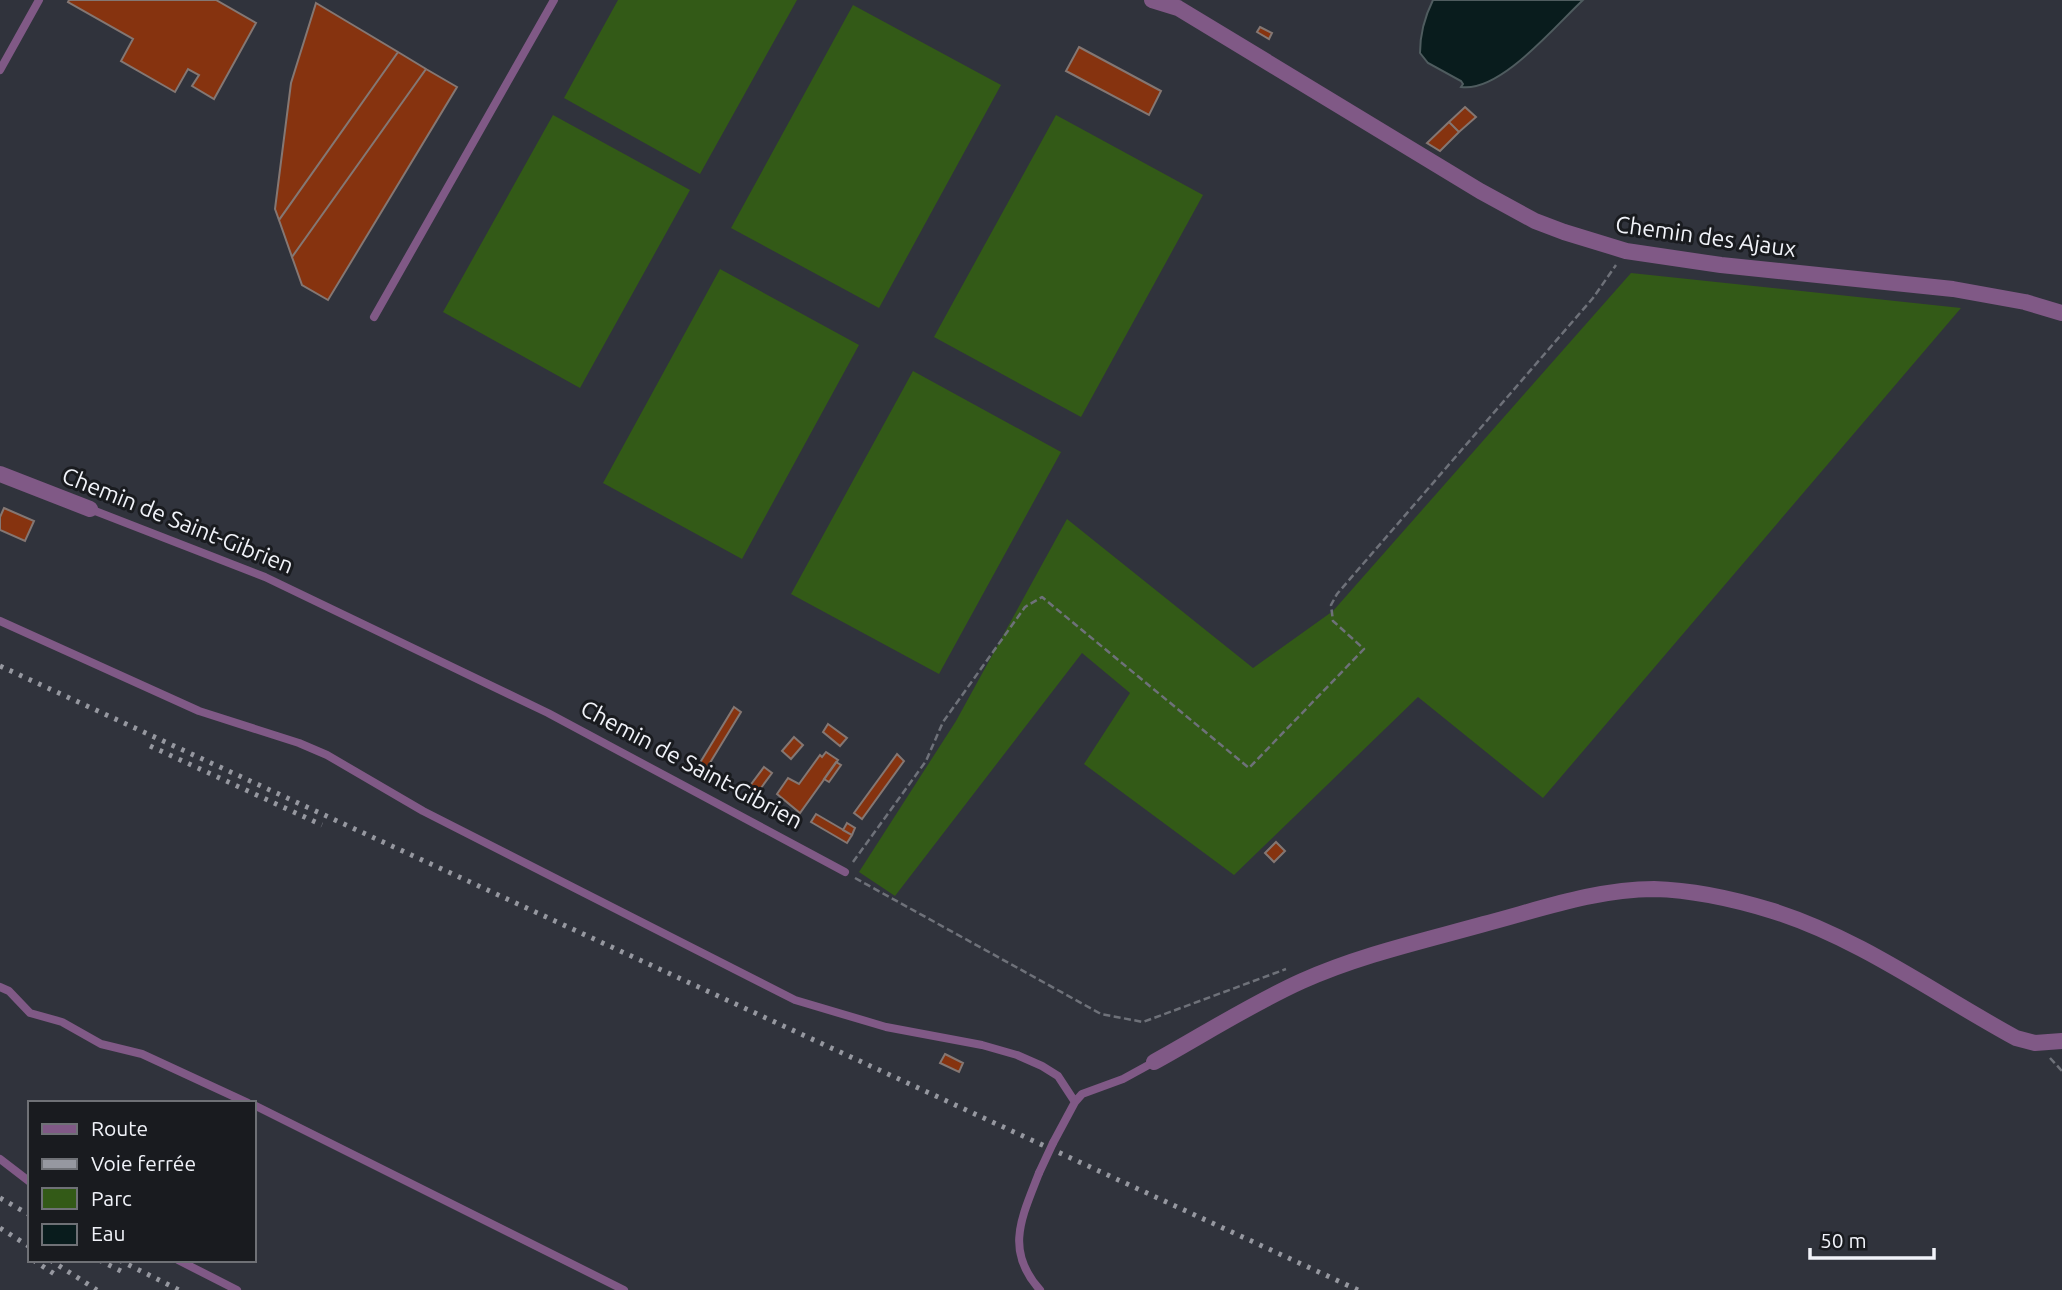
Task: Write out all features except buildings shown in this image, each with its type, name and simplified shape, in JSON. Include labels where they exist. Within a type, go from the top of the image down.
[{"type":"street","name":"Chemin des Ajaux","points":[[1152,0],[1178,8],[1480,191],[1535,220],[1626,251],[1721,265],[1966,291],[2025,302],[2062,313]]},
{"type":"street","name":"Chemin de Saint-Gibrien","points":[[0,474],[90,509]]},
{"type":"street","points":[[1154,1062],[1274,995],[1375,954],[1565,902],[1616,892],[1651,889],[1708,894],[1775,912],[1839,937],[1894,965],[2016,1038],[2035,1043],[2062,1041]]},
{"type":"lane","points":[[0,70],[39,0]]},
{"type":"lane","points":[[374,317],[554,0]]},
{"type":"lane","name":"Chemin de Saint-Gibrien","points":[[90,509],[278,582],[548,713],[845,872]]},
{"type":"lane","points":[[0,621],[199,711],[299,743],[327,755],[445,822],[795,1000],[886,1027],[982,1045],[1017,1055],[1058,1076],[1074,1102]]},
{"type":"lane","points":[[0,987],[9,991],[30,1013],[62,1022],[101,1044],[142,1054],[244,1101]]},
{"type":"lane","points":[[1040,1290],[1026,1273],[1020,1260],[1019,1225],[1038,1173],[1053,1143],[1074,1102],[1082,1094],[1123,1080],[1154,1062]]},
{"type":"lane","points":[[256,1106],[624,1290]]},
{"type":"lane","points":[[0,1159],[28,1180]]},
{"type":"lane","points":[[182,1262],[237,1290]]},
{"type":"path","points":[[1295,966],[1143,1022],[1101,1014],[845,872],[926,761],[943,722],[1024,607],[1042,597],[1249,768],[1364,649],[1333,621],[1331,605],[1337,594],[1593,298],[1626,251]]},
{"type":"green space","points":[[618,0],[797,0],[700,174],[564,98]]},
{"type":"green space","points":[[853,5],[1001,85],[879,308],[731,228]]},
{"type":"green space","points":[[553,115],[690,190],[580,388],[443,312]]},
{"type":"green space","points":[[1056,115],[1203,195],[1081,417],[934,337]]},
{"type":"green space","points":[[720,269],[859,345],[742,559],[603,483]]},
{"type":"green space","points":[[1631,273],[1961,308],[1543,798],[1418,697],[1234,875],[1084,764],[1130,693],[1082,653],[895,896],[859,872],[956,721],[1067,519],[1253,668],[1333,611]]},
{"type":"green space","points":[[913,371],[1061,452],[939,674],[791,594]]},
{"type":"water","points":[[1433,0],[1583,0],[1509,69],[1493,80],[1476,86],[1461,87],[1461,81],[1428,63],[1420,53],[1423,26]]},
{"type":"railway","points":[[0,666],[1358,1290]]},
{"type":"railway","points":[[150,746],[322,825]]},
{"type":"railway","points":[[0,1198],[28,1214]]},
{"type":"railway","points":[[0,1228],[28,1246]]},
{"type":"railway","points":[[36,1262],[56,1275]]},
{"type":"railway","points":[[53,1262],[97,1290]]},
{"type":"railway","points":[[103,1262],[127,1274]]},
{"type":"railway","points":[[123,1262],[179,1290]]}]
